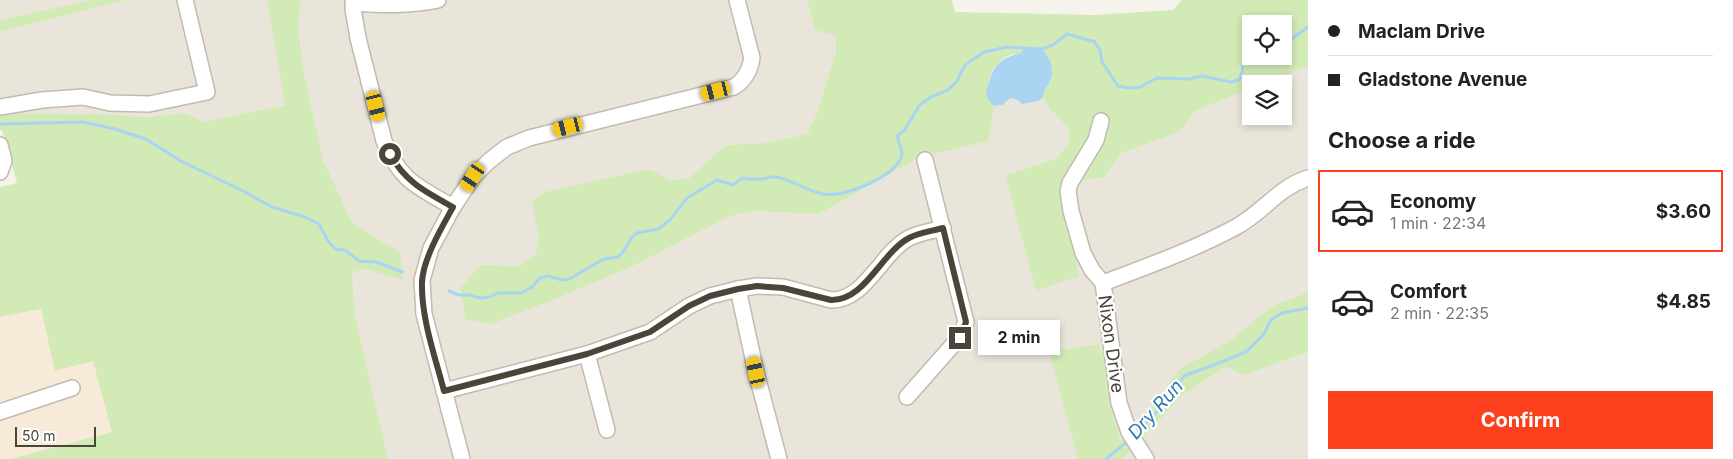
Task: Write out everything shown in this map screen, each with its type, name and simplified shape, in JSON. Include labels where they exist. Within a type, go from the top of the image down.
[{"type":"street","points":[[0,107],[42,100],[83,97],[110,103],[150,104],[207,92],[185,0]]},
{"type":"street","points":[[438,0],[413,5],[390,6],[354,2],[358,38],[384,140],[390,154],[397,168],[407,179],[453,207]]},
{"type":"street","points":[[462,459],[424,314],[422,280],[431,248],[453,207],[473,177],[489,160],[507,147],[550,132],[734,87],[742,82],[751,66],[752,58],[737,0]]},
{"type":"street","points":[[1101,121],[1096,140],[1070,182],[1068,191],[1071,211],[1083,253],[1102,283],[1184,253],[1238,226],[1288,186],[1308,178]]},
{"type":"street","points":[[0,145],[4,161],[0,172]]},
{"type":"street","points":[[907,397],[960,338],[966,322],[925,160]]},
{"type":"street","points":[[444,391],[587,354],[650,332],[689,306],[710,296],[738,289],[757,286],[783,288],[831,300],[839,300],[853,294],[897,247],[909,238],[943,228]]},
{"type":"street","name":"Nixon Drive","points":[[1102,283],[1120,403],[1132,436],[1146,459]]},
{"type":"street","points":[[738,289],[756,372],[779,459]]},
{"type":"street","points":[[587,354],[607,430]]},
{"type":"street","points":[[0,412],[72,388]]},
{"type":"shaded area","points":[[0,0],[91,0],[0,20]]},
{"type":"shaded area","points":[[126,0],[267,0],[285,105],[204,122],[184,113],[146,117],[99,114],[0,113],[0,32]]},
{"type":"shaded area","points":[[301,0],[807,0],[815,30],[836,36],[836,52],[816,115],[807,134],[766,143],[726,145],[689,178],[670,180],[650,169],[533,201],[539,240],[535,256],[519,266],[480,265],[460,288],[633,266],[728,217],[750,211],[819,214],[918,158],[989,141],[994,106],[1003,105],[1011,98],[1030,103],[1039,101],[1043,97],[1050,109],[1068,128],[1070,143],[1057,158],[1005,175],[1036,291],[1079,276],[1064,184],[1104,177],[1120,154],[1181,131],[1195,111],[1242,92],[1242,125],[1292,125],[1292,75],[1285,75],[1308,66],[1308,292],[1272,306],[1231,340],[1178,370],[1157,401],[1119,440],[1110,404],[1106,363],[1050,352],[1078,459],[388,459],[355,316],[352,273],[362,269],[403,280],[400,252],[353,224],[323,160],[303,69],[298,27]]},
{"type":"shaded area","points":[[41,309],[55,370],[93,361],[112,432],[10,459],[0,459],[0,317]]},
{"type":"shaded area","points":[[1308,352],[1308,459],[1123,459],[1183,395],[1227,367],[1244,375]]},
{"type":"green space","points":[[91,0],[126,0],[0,32],[0,20]]},
{"type":"green space","points":[[267,0],[301,0],[298,27],[303,69],[323,160],[353,224],[400,252],[403,280],[363,269],[352,273],[355,316],[388,459],[10,459],[112,432],[93,361],[55,371],[41,309],[0,317],[0,187],[17,183],[2,130],[0,130],[0,113],[99,114],[146,117],[185,113],[204,122],[285,105]]},
{"type":"green space","points":[[807,0],[952,0],[955,12],[1094,15],[1173,10],[1182,0],[1308,0],[1308,66],[1285,75],[1242,75],[1242,92],[1195,111],[1181,131],[1120,154],[1104,177],[1064,184],[1079,276],[1036,291],[1005,175],[1057,158],[1070,143],[1068,128],[1050,109],[1043,97],[1043,91],[1050,81],[1053,69],[1025,55],[1012,54],[997,64],[988,81],[989,99],[994,106],[989,141],[918,158],[819,214],[750,211],[728,217],[633,266],[491,324],[466,319],[460,288],[480,265],[519,266],[535,256],[539,240],[532,201],[545,192],[650,169],[670,180],[689,178],[726,145],[766,143],[807,134],[816,115],[836,52],[836,36],[815,30]]},
{"type":"green space","points":[[1308,292],[1308,352],[1244,375],[1226,367],[1183,395],[1123,459],[1078,459],[1049,352],[1099,344],[1106,363],[1110,404],[1120,440],[1157,401],[1178,370],[1231,340],[1272,306]]},
{"type":"water","points":[[1025,47],[1042,49],[1052,65],[1051,78],[1043,97],[1039,101],[1022,104],[1018,100],[1011,98],[1003,105],[994,106],[989,101],[986,92],[993,71],[1000,62],[1012,55],[1021,53]]},
{"type":"waterway","points":[[1292,38],[1308,27]]},
{"type":"waterway","points":[[449,291],[459,295],[480,298],[490,297],[498,293],[521,293],[532,287],[540,278],[548,276],[562,280],[569,279],[604,259],[618,257],[637,233],[658,229],[670,220],[687,198],[717,180],[733,185],[742,178],[763,179],[776,177],[823,194],[854,190],[877,180],[895,167],[900,160],[902,153],[898,135],[904,131],[919,106],[931,97],[948,90],[957,81],[965,65],[984,52],[1007,47],[1042,49],[1053,45],[1067,34],[1094,41],[1100,50],[1102,62],[1118,86],[1129,88],[1140,87],[1157,78],[1189,79],[1202,76],[1231,82],[1239,80],[1243,65]]},
{"type":"waterway","points":[[0,124],[83,122],[115,129],[146,139],[181,161],[272,207],[305,217],[319,224],[328,241],[335,249],[345,250],[359,261],[376,262],[403,272]]},
{"type":"waterway","name":"Dry Run","points":[[1135,434],[1168,400],[1184,376],[1247,351],[1263,335],[1271,320],[1282,313],[1308,308]]},
{"type":"waterway","name":"Dry Run","points":[[1106,459],[1129,440]]},
{"type":"route","points":[[390,154],[397,168],[407,179],[453,207],[431,248],[422,280],[424,314],[444,391],[587,354],[650,332],[668,322],[689,306],[710,296],[738,289],[757,286],[783,288],[831,300],[839,300],[853,294],[897,247],[909,238],[943,228],[966,322],[960,338]]}]
